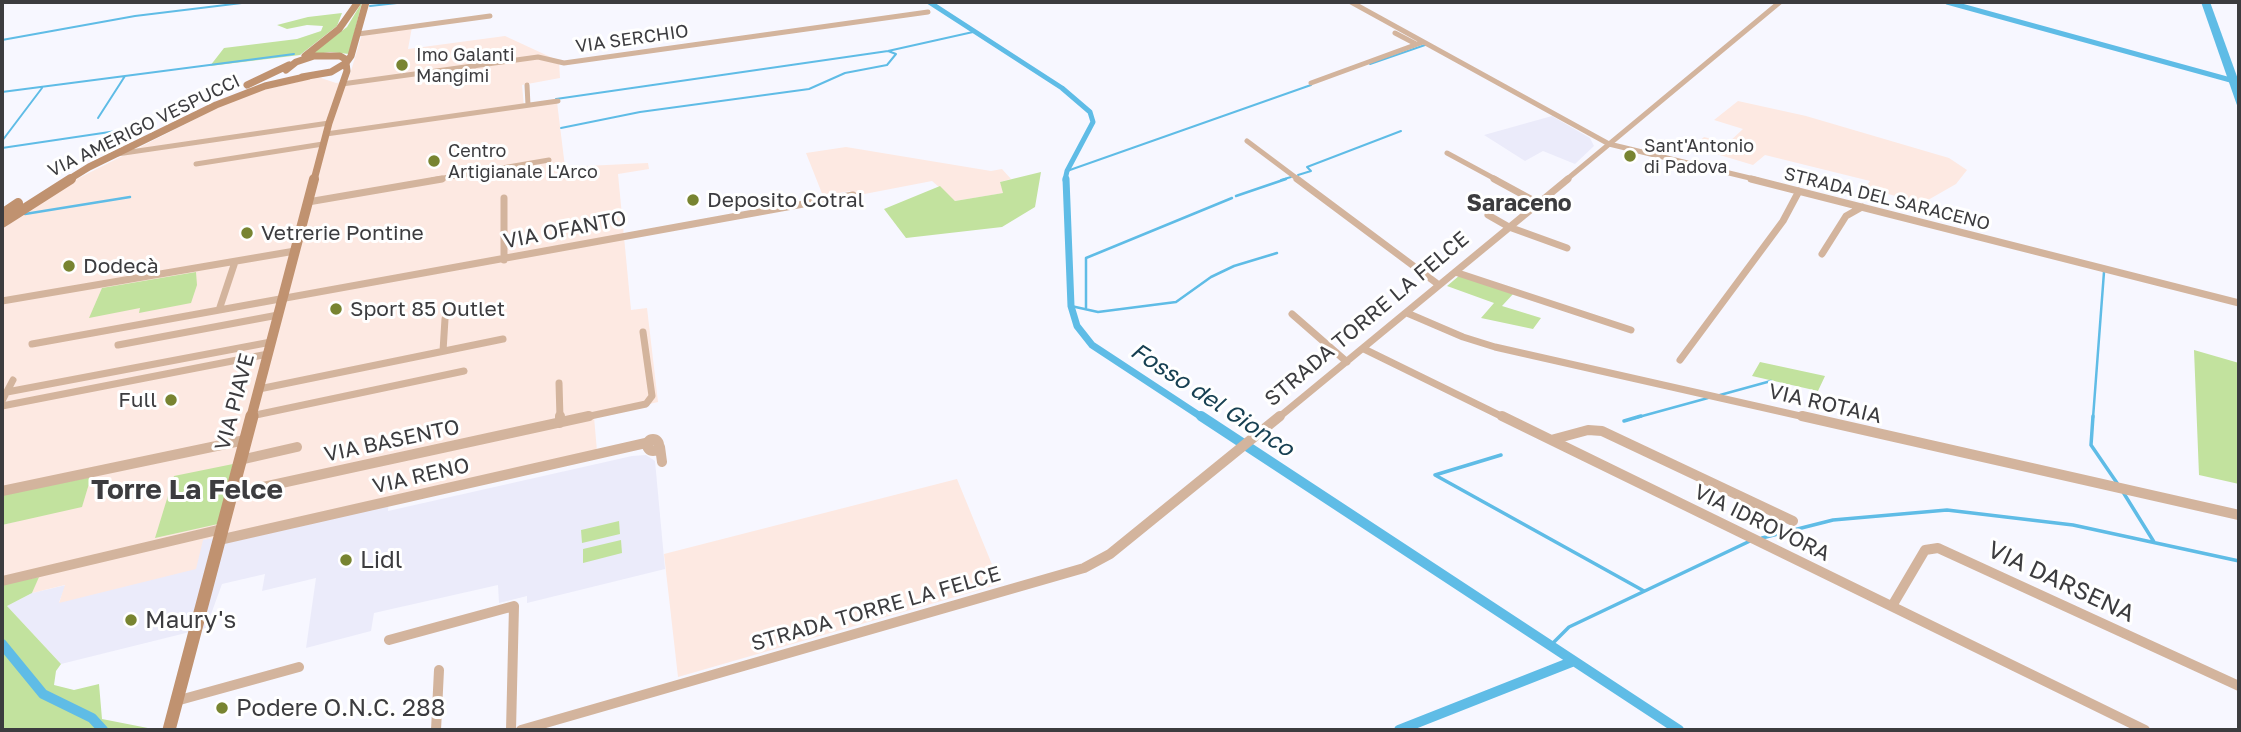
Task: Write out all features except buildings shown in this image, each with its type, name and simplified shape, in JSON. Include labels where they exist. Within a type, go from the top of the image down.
[{"type":"main road","points":[[342,84],[336,78],[285,72],[337,32],[358,2]]},
{"type":"main road","name":"VIA PIAVE","points":[[169,730],[326,134],[366,2]]},
{"type":"main road","points":[[293,64],[324,55],[340,56],[346,62]]},
{"type":"main road","name":"VIA AMERIGO VESPUCCI","points":[[2,223],[56,186],[238,95],[274,83],[331,72],[346,62]]},
{"type":"main road","name":"VIA AMERIGO VESPUCCI","points":[[2,214],[80,167],[293,64]]},
{"type":"street","points":[[1353,3],[1365,2]]},
{"type":"street","name":"STRADA TORRE LA FELCE","points":[[521,730],[1084,568],[1131,539],[1364,349],[1780,2]]},
{"type":"street","name":"STRADA DEL SARACENO","points":[[1353,3],[1420,43],[1609,144],[2239,303]]},
{"type":"street","name":"VIA SERCHIO","points":[[342,84],[538,57],[555,63],[564,62],[928,12]]},
{"type":"street","points":[[358,34],[490,16]]},
{"type":"street","points":[[1395,33],[1420,43]]},
{"type":"street","points":[[1311,83],[1420,43]]},
{"type":"street","points":[[475,66],[476,50]]},
{"type":"street","points":[[527,85],[528,103]]},
{"type":"street","points":[[116,155],[326,134],[528,103],[558,101]]},
{"type":"street","points":[[196,164],[326,134]]},
{"type":"street","points":[[1247,141],[1440,285]]},
{"type":"street","points":[[1447,153],[1538,203]]},
{"type":"street","points":[[308,202],[549,160]]},
{"type":"street","points":[[1680,359],[1783,221],[1798,191]]},
{"type":"street","name":"VIA OFANTO","points":[[32,344],[853,195]]},
{"type":"street","points":[[504,198],[504,260]]},
{"type":"street","points":[[1822,254],[1846,216],[1863,207]]},
{"type":"street","points":[[1488,215],[1509,227],[1567,247]]},
{"type":"street","points":[[2,301],[295,251]]},
{"type":"street","points":[[219,310],[235,262]]},
{"type":"street","points":[[1455,272],[1631,330]]},
{"type":"street","name":"VIA ROTAIA","points":[[1407,313],[1463,337],[1495,347],[2239,515]]},
{"type":"street","points":[[118,345],[278,314]]},
{"type":"street","points":[[1292,314],[1347,362]]},
{"type":"street","points":[[443,351],[445,319]]},
{"type":"street","name":"VIA BASENTO","points":[[231,494],[640,406],[652,397],[643,332]]},
{"type":"street","points":[[259,389],[503,339]]},
{"type":"street","points":[[7,392],[271,342]]},
{"type":"street","name":"VIA IDROVORA","points":[[1364,349],[2145,730]]},
{"type":"street","points":[[2,403],[268,355]]},
{"type":"street","points":[[251,416],[464,371]]},
{"type":"street","points":[[2,403],[13,380]]},
{"type":"street","points":[[559,383],[560,423]]},
{"type":"street","points":[[1551,440],[1588,430],[1602,431],[1793,522]]},
{"type":"street","points":[[2,491],[245,440]]},
{"type":"street","points":[[240,460],[297,447]]},
{"type":"street","name":"VIA RENO","points":[[2,582],[631,447],[655,451]]},
{"type":"street","name":"VIA DARSENA","points":[[1892,606],[1925,550],[1938,548],[2239,686]]},
{"type":"street","points":[[389,640],[514,606],[511,730]]},
{"type":"street","points":[[176,701],[299,667]]},
{"type":"street","points":[[436,730],[439,670]]},
{"type":"shaded area","points":[[412,27],[408,49],[505,36],[559,61],[560,78],[522,85],[524,107],[557,102],[565,167],[648,163],[649,169],[618,174],[631,310],[647,308],[658,402],[594,417],[597,451],[203,540],[196,569],[59,603],[65,585],[32,593],[38,577],[2,584],[2,525],[38,516],[2,495],[2,230],[31,207],[69,183],[243,95],[318,77],[336,83],[348,81],[362,34]]},
{"type":"shaded area","points":[[1738,101],[1806,116],[1949,158],[1967,170],[1956,184],[1921,204],[1866,187],[1870,181],[1765,155],[1753,165],[1693,147],[1704,137],[1728,143],[1743,129],[1714,120]]},
{"type":"shaded area","points":[[1552,116],[1590,138],[1594,146],[1575,164],[1543,151],[1525,161],[1484,135]]},
{"type":"shaded area","points":[[846,147],[991,171],[1002,169],[1011,179],[1000,182],[1004,193],[955,201],[932,181],[854,196],[850,191],[823,196],[806,153]]},
{"type":"shaded area","points":[[646,455],[655,461],[665,569],[527,603],[527,596],[499,603],[498,585],[374,613],[371,631],[306,648],[316,578],[262,591],[265,574],[222,584],[206,628],[61,664],[7,606],[32,593],[66,585],[59,602],[203,540],[389,498],[388,511]]},
{"type":"shaded area","points":[[957,479],[1000,584],[678,677],[664,554]]},
{"type":"green space","points":[[362,2],[349,54],[330,52],[310,55],[347,27]]},
{"type":"green space","points":[[342,13],[337,26],[300,55],[210,66],[224,48],[297,39],[321,31],[323,26],[307,25],[287,29],[277,25],[308,17]]},
{"type":"green space","points":[[1041,172],[1035,207],[1002,227],[906,238],[884,209],[940,186],[955,201],[1003,193],[1000,182]]},
{"type":"green space","points":[[196,272],[197,285],[191,303],[139,313],[140,308],[89,318],[102,288]]},
{"type":"green space","points":[[1460,275],[1514,293],[1502,306],[1541,318],[1533,329],[1481,318],[1494,303],[1447,286]]},
{"type":"green space","points":[[2194,350],[2239,363],[2239,484],[2199,475]]},
{"type":"green space","points":[[1760,362],[1825,376],[1818,391],[1752,376]]},
{"type":"green space","points":[[233,464],[218,524],[155,538],[174,476]]},
{"type":"green space","points":[[91,477],[82,507],[2,525],[2,495]]},
{"type":"green space","points":[[619,521],[620,534],[582,543],[581,530]]},
{"type":"green space","points":[[621,540],[622,553],[583,563],[583,549]]},
{"type":"green space","points":[[39,577],[32,593],[7,606],[61,664],[56,671],[54,685],[74,690],[99,684],[102,719],[158,730],[2,730],[2,584]]},
{"type":"water","points":[[2201,2],[2210,2],[2239,82],[2239,111]]},
{"type":"waterway","points":[[2,40],[135,16],[250,2]]},
{"type":"waterway","points":[[370,6],[406,2]]},
{"type":"waterway","name":"Fosso del Gionco","points":[[929,2],[1062,88],[1090,112],[1093,122],[1067,171],[1065,180]]},
{"type":"waterway","points":[[1947,2],[2234,81]]},
{"type":"waterway","points":[[888,51],[973,32]]},
{"type":"waterway","points":[[1370,64],[1425,45]]},
{"type":"waterway","points":[[556,99],[888,51]]},
{"type":"waterway","points":[[561,128],[640,112],[809,89],[845,73],[887,65],[896,54],[888,51]]},
{"type":"waterway","points":[[2,92],[294,54]]},
{"type":"waterway","points":[[98,118],[125,76]]},
{"type":"waterway","points":[[1067,171],[1311,85]]},
{"type":"waterway","points":[[2,141],[42,88]]},
{"type":"waterway","points":[[2,148],[150,126]]},
{"type":"waterway","points":[[1298,175],[1311,171],[1307,167],[1401,131]]},
{"type":"waterway","points":[[1281,180],[1291,177]]},
{"type":"waterway","name":"Fosso del Gionco","points":[[1066,179],[1071,306],[1077,326],[1092,345],[1203,418]]},
{"type":"waterway","points":[[1236,196],[1286,179]]},
{"type":"waterway","points":[[25,214],[130,197]]},
{"type":"waterway","points":[[1086,309],[1086,258],[1232,198]]},
{"type":"waterway","points":[[1071,306],[1098,312],[1176,302],[1211,277],[1234,266],[1277,253]]},
{"type":"waterway","points":[[2093,418],[2104,272]]},
{"type":"waterway","points":[[1720,395],[1771,381]]},
{"type":"waterway","points":[[1635,418],[1708,398]]},
{"type":"waterway","name":"Fosso del Gionco","points":[[1201,416],[1574,661]]},
{"type":"waterway","points":[[1624,421],[1641,416]]},
{"type":"waterway","points":[[2093,416],[2091,445],[2117,483]]},
{"type":"waterway","points":[[1501,455],[1435,475],[1644,591]]},
{"type":"waterway","points":[[2123,492],[2154,542]]},
{"type":"waterway","points":[[1762,538],[1833,520],[1947,510],[2073,525],[2239,561]]},
{"type":"waterway","points":[[1550,646],[1569,627],[1750,541]]},
{"type":"waterway","points":[[2,644],[43,694],[92,718],[103,730]]},
{"type":"waterway","points":[[1399,730],[1574,661]]},
{"type":"waterway","name":"Fosso del Gionco","points":[[1574,661],[1679,730]]},
{"type":"place","name":"Imo Galanti Mangimi","points":[[402,65]]},
{"type":"place","name":"Sant'Antonio di Padova","points":[[1630,156]]},
{"type":"place","name":"Centro Artigianale L'Arco","points":[[434,161]]},
{"type":"place","name":"Deposito Cotral","points":[[693,200]]},
{"type":"place","name":"Vetrerie Pontine","points":[[247,233]]},
{"type":"place","name":"Dodecà","points":[[69,266]]},
{"type":"place","name":"Sport 85 Outlet","points":[[336,309]]},
{"type":"place","name":"Full","points":[[171,400]]},
{"type":"place","name":"Lidl","points":[[346,560]]},
{"type":"place","name":"Maury's","points":[[131,620]]},
{"type":"place","name":"Podere O.N.C. 288","points":[[222,708]]},
{"type":"district","name":"Saraceno","points":[[1519,204]]},
{"type":"district","name":"Torre La Felce","points":[[187,490]]}]
